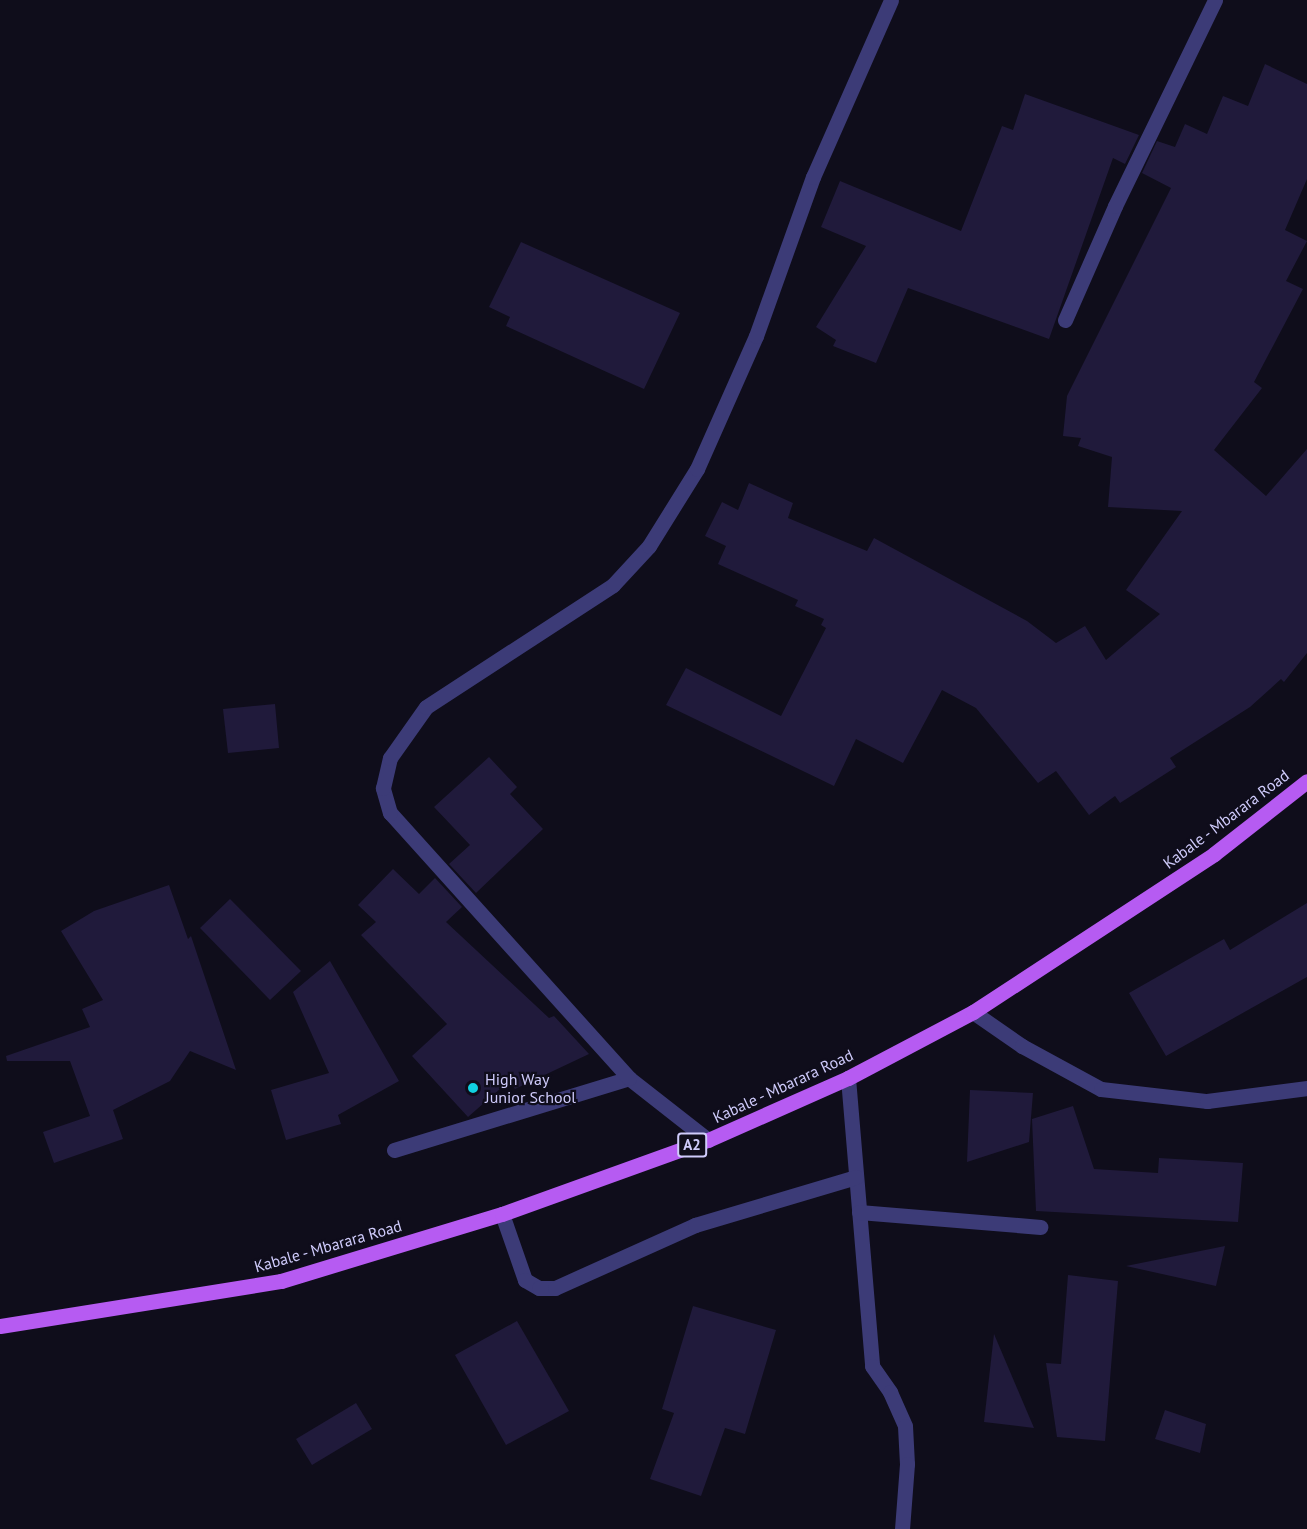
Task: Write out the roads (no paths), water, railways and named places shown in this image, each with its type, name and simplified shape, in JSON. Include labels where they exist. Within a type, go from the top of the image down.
[{"type":"main road","name":"Kabale - Mbarara Road","points":[[0,1326],[281,1281],[502,1214],[708,1140],[848,1078],[973,1012],[1214,854],[1307,781]]},
{"type":"street","points":[[708,1140],[629,1078],[390,813],[383,788],[390,758],[426,707],[613,585],[650,546],[697,469],[756,336],[813,177],[891,0]]},
{"type":"street","points":[[1065,320],[1130,174],[1215,0]]},
{"type":"street","points":[[973,1012],[1022,1046],[1101,1089],[1208,1101],[1307,1088]]},
{"type":"street","points":[[394,1150],[629,1078]]},
{"type":"street","points":[[848,1078],[872,1366],[890,1392],[905,1426],[907,1464],[902,1529]]},
{"type":"street","points":[[502,1214],[525,1280],[539,1288],[555,1288],[695,1225],[856,1177]]},
{"type":"street","points":[[859,1212],[1040,1227]]},
{"type":"place","name":"High Way Junior School","points":[[473,1088]]}]
